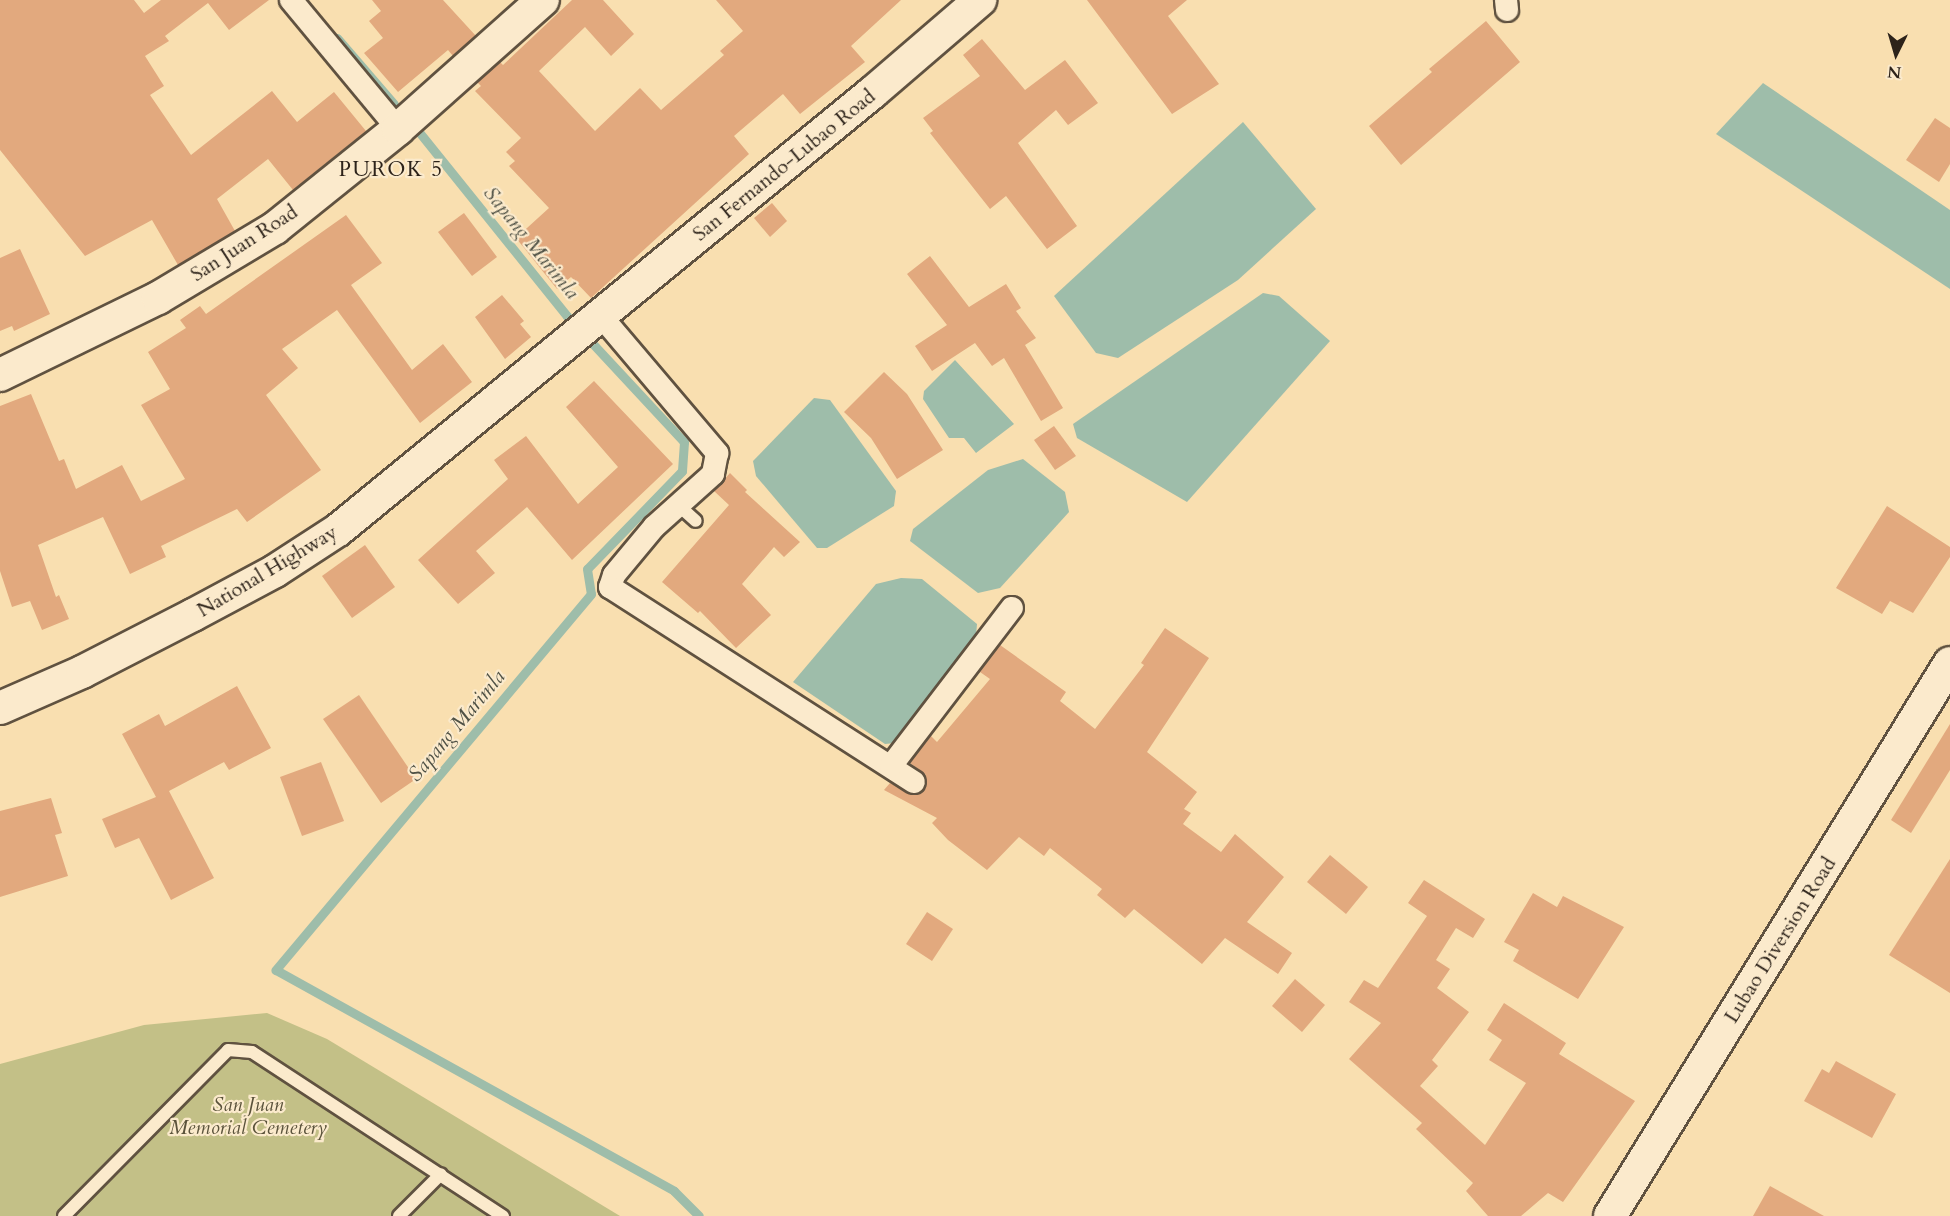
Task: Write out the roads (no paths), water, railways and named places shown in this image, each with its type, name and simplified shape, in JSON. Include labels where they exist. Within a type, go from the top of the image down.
[{"type":"street","points":[[291,0],[398,129]]},
{"type":"street","name":"San Juan Road","points":[[0,375],[158,298],[275,228],[398,129],[543,0]]},
{"type":"street","name":"San Fernando-Lubao Road","points":[[584,330],[980,0]]},
{"type":"street","points":[[584,330],[717,453],[713,474],[677,504],[614,575],[610,587],[914,782]]},
{"type":"street","name":"National Highway","points":[[0,708],[82,672],[275,571],[338,530],[584,330]]},
{"type":"street","points":[[891,766],[1012,608]]},
{"type":"street","name":"Lubao Diversion Road","points":[[1610,1216],[1950,663]]},
{"type":"lane","points":[[677,504],[696,521]]},
{"type":"lane","points":[[64,1216],[228,1050],[252,1053],[503,1216]]},
{"type":"lane","points":[[399,1216],[441,1174]]},
{"type":"waterway","name":"Sapang Marimla","points":[[337,38],[394,104]]},
{"type":"waterway","name":"Sapang Marimla","points":[[415,127],[567,316],[684,442],[682,471],[587,569],[591,594],[276,970],[674,1191],[699,1216]]},
{"type":"district","name":"PUROK 5","points":[[391,170]]},
{"type":"park label","name":"San Juan Memorial Cemetery","points":[[248,1116]]}]
